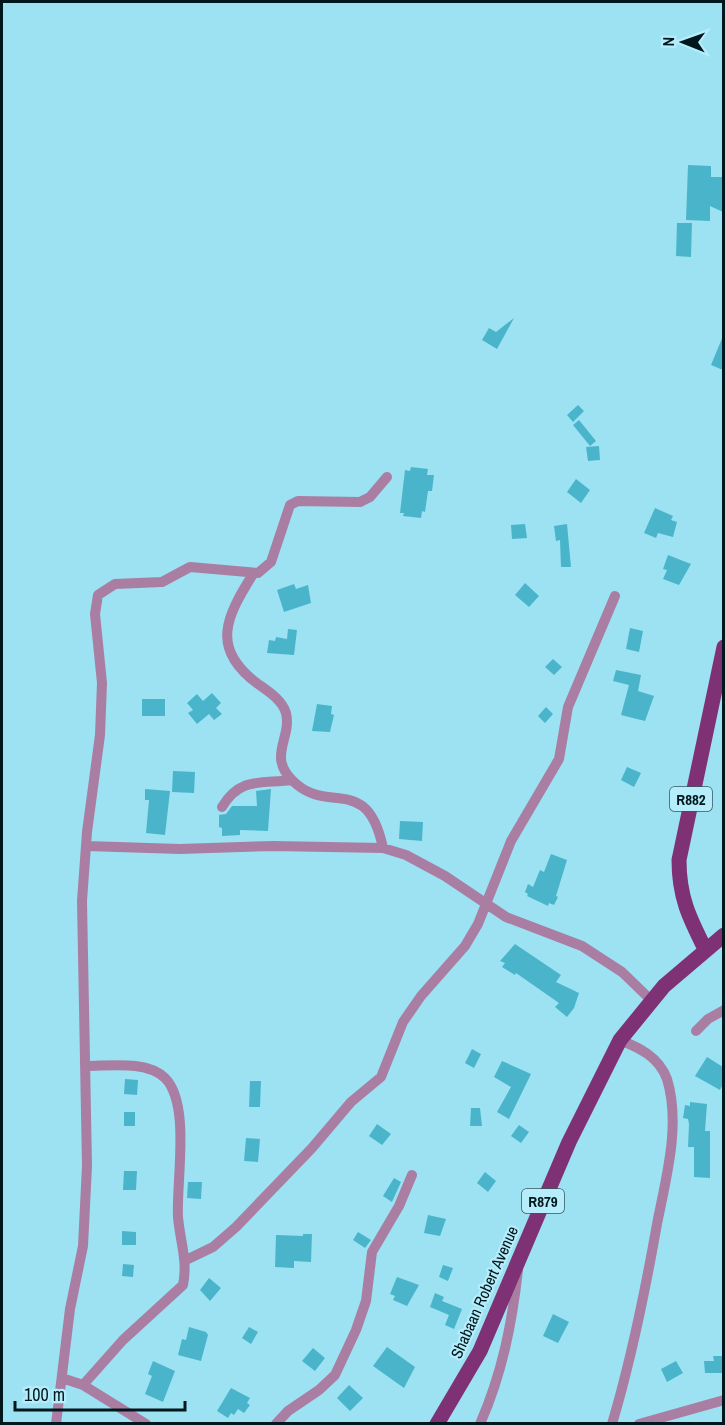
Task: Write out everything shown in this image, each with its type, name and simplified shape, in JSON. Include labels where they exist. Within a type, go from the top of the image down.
[{"type":"main road","name":"R882","points":[[705,949],[682,896],[679,860],[723,646]]},
{"type":"main road","name":"R879","points":[[705,949],[723,935]]},
{"type":"main road","name":"Shabaan Robert Avenue","points":[[437,1424],[480,1351],[569,1142],[620,1040],[664,986],[705,949]]},
{"type":"street","points":[[56,1424],[70,1309],[83,1246],[87,1166],[82,929],[86,846],[100,726],[102,683],[95,614],[98,595],[114,584],[162,582],[190,567],[200,566],[253,574],[267,568],[271,562],[283,519],[292,503],[360,502],[370,497],[387,477]]},
{"type":"street","points":[[253,574],[233,605],[229,618],[228,640],[232,657],[240,669],[277,699],[285,710],[287,720],[280,750],[281,761],[292,780],[308,790],[354,801],[365,807],[371,813],[379,830],[383,848]]},
{"type":"street","points":[[186,1260],[213,1247],[236,1227],[312,1149],[351,1101],[381,1077],[403,1022],[421,996],[465,946],[485,905],[511,841],[560,759],[568,707],[615,596]]},
{"type":"street","points":[[222,807],[230,794],[246,784],[292,780]]},
{"type":"street","points":[[86,846],[171,849],[273,846],[383,848],[406,855],[445,876],[506,917],[582,946],[622,972],[651,1000]]},
{"type":"street","points":[[696,1031],[708,1019],[723,1010]]},
{"type":"street","points":[[612,1424],[642,1313],[671,1148],[671,1106],[666,1079],[658,1062],[643,1049],[620,1040]]},
{"type":"street","points":[[83,1385],[123,1340],[183,1285],[186,1260],[178,1216],[180,1129],[173,1090],[167,1080],[151,1069],[86,1065]]},
{"type":"street","points":[[276,1424],[288,1411],[319,1390],[335,1375],[356,1330],[366,1300],[372,1252],[399,1206],[412,1175]]},
{"type":"street","points":[[480,1424],[494,1394],[506,1348],[519,1264]]},
{"type":"street","points":[[62,1378],[83,1385],[146,1424]]},
{"type":"street","points":[[639,1424],[723,1400]]},
{"type":"building","points":[[688,165],[711,166],[711,177],[723,177],[723,212],[710,206],[710,221],[686,220]]},
{"type":"building","points":[[677,223],[692,223],[691,257],[676,256]]},
{"type":"building","points":[[514,318],[497,349],[482,340],[489,328],[496,332]]},
{"type":"building","points":[[723,336],[723,370],[711,365]]},
{"type":"building","points":[[578,405],[584,411],[573,422],[567,415]]},
{"type":"building","points":[[579,420],[596,441],[590,446],[573,425]]},
{"type":"building","points":[[599,446],[600,460],[588,461],[586,447]]},
{"type":"building","points":[[411,467],[428,469],[427,475],[434,475],[432,491],[428,491],[425,512],[422,511],[421,518],[403,516],[404,513],[400,513],[405,470],[410,471]]},
{"type":"building","points":[[576,479],[590,490],[581,503],[567,492]]},
{"type":"building","points":[[655,508],[673,516],[671,520],[677,522],[673,537],[658,533],[656,538],[644,533]]},
{"type":"building","points":[[525,524],[527,538],[512,539],[511,525]]},
{"type":"building","points":[[567,524],[571,567],[561,567],[560,540],[556,541],[554,526]]},
{"type":"building","points":[[668,555],[691,564],[679,585],[663,579],[667,570],[663,569]]},
{"type":"building","points":[[525,583],[539,596],[529,607],[515,595]]},
{"type":"building","points":[[294,584],[296,589],[308,585],[311,603],[284,612],[277,590]]},
{"type":"building","points":[[630,628],[643,631],[639,652],[626,649]]},
{"type":"building","points":[[288,629],[297,630],[294,655],[267,653],[269,640],[275,641],[276,637],[287,639]]},
{"type":"building","points":[[553,659],[562,667],[554,675],[545,667]]},
{"type":"building","points":[[616,670],[641,675],[638,691],[654,696],[645,721],[621,715],[629,685],[613,681]]},
{"type":"building","points":[[212,693],[221,703],[216,708],[222,714],[214,720],[209,714],[197,724],[188,713],[193,710],[187,703],[197,694],[203,701]]},
{"type":"building","points":[[142,699],[165,699],[165,716],[142,716]]},
{"type":"building","points":[[317,704],[332,706],[331,714],[334,715],[330,732],[312,731]]},
{"type":"building","points":[[546,707],[553,714],[545,723],[538,716]]},
{"type":"building","points":[[627,767],[641,773],[634,787],[621,780]]},
{"type":"building","points":[[173,771],[195,772],[194,793],[172,792]]},
{"type":"building","points":[[145,789],[170,791],[165,835],[146,833],[149,800],[145,800]]},
{"type":"building","points":[[271,789],[268,831],[240,830],[240,835],[222,836],[219,815],[226,814],[232,806],[257,806],[256,791]]},
{"type":"building","points":[[400,821],[423,822],[422,841],[399,839]]},
{"type":"building","points":[[551,854],[567,860],[556,896],[558,897],[554,905],[549,903],[548,906],[527,896],[525,892],[528,884],[533,887],[540,870],[544,872]]},
{"type":"building","points":[[515,944],[561,975],[556,982],[579,993],[574,1008],[567,1017],[555,1007],[559,1003],[516,973],[515,975],[502,967],[505,963],[500,961]]},
{"type":"building","points":[[472,1049],[481,1054],[474,1068],[465,1063]]},
{"type":"building","points":[[707,1057],[723,1067],[723,1084],[720,1090],[695,1076]]},
{"type":"building","points":[[502,1061],[531,1074],[509,1119],[497,1112],[511,1087],[494,1077]]},
{"type":"building","points":[[125,1079],[138,1080],[137,1095],[124,1094]]},
{"type":"building","points":[[250,1081],[261,1081],[260,1107],[249,1107]]},
{"type":"building","points":[[690,1102],[707,1104],[705,1131],[710,1131],[710,1178],[694,1177],[694,1147],[688,1147],[689,1124],[688,1119],[683,1118],[685,1105],[690,1106]]},
{"type":"building","points":[[471,1108],[480,1108],[482,1126],[470,1126]]},
{"type":"building","points":[[124,1112],[135,1112],[135,1126],[124,1126]]},
{"type":"building","points":[[377,1124],[391,1134],[382,1145],[369,1136]]},
{"type":"building","points":[[519,1125],[529,1132],[521,1143],[511,1136]]},
{"type":"building","points":[[246,1138],[260,1139],[258,1162],[244,1161]]},
{"type":"building","points":[[124,1171],[137,1171],[136,1190],[123,1190]]},
{"type":"building","points":[[485,1172],[496,1181],[488,1192],[477,1183]]},
{"type":"building","points":[[394,1178],[401,1182],[392,1202],[383,1196]]},
{"type":"building","points":[[188,1182],[202,1182],[201,1199],[187,1198]]},
{"type":"building","points":[[428,1215],[446,1219],[440,1236],[424,1233]]},
{"type":"building","points":[[122,1231],[136,1232],[136,1245],[122,1245]]},
{"type":"building","points":[[358,1232],[371,1240],[365,1248],[353,1240]]},
{"type":"building","points":[[303,1234],[312,1234],[311,1262],[294,1261],[294,1268],[275,1267],[276,1235],[303,1236]]},
{"type":"building","points":[[123,1264],[134,1265],[133,1277],[122,1276]]},
{"type":"building","points":[[443,1265],[453,1268],[448,1281],[439,1277]]},
{"type":"building","points":[[397,1277],[419,1285],[407,1306],[393,1300],[395,1296],[390,1294]]},
{"type":"building","points":[[209,1278],[221,1288],[210,1301],[200,1290]]},
{"type":"building","points":[[435,1293],[444,1297],[442,1301],[462,1309],[454,1329],[445,1325],[449,1315],[430,1307]]},
{"type":"building","points":[[553,1314],[569,1322],[558,1343],[543,1336]]},
{"type":"building","points":[[189,1327],[206,1332],[208,1335],[201,1361],[178,1355],[182,1339],[186,1340]]},
{"type":"building","points":[[249,1327],[258,1332],[251,1344],[242,1338]]},
{"type":"building","points":[[387,1347],[415,1367],[404,1388],[373,1366]]},
{"type":"building","points":[[313,1348],[325,1358],[315,1371],[302,1361]]},
{"type":"building","points":[[713,1356],[723,1356],[723,1373],[705,1373],[704,1361],[714,1361]]},
{"type":"building","points":[[153,1361],[175,1371],[163,1402],[145,1394],[152,1376],[148,1374]]},
{"type":"building","points":[[676,1361],[683,1373],[667,1382],[661,1369]]},
{"type":"building","points":[[349,1385],[363,1398],[350,1411],[337,1398]]},
{"type":"building","points":[[231,1388],[250,1398],[247,1403],[250,1405],[244,1413],[238,1409],[228,1418],[217,1411]]}]
